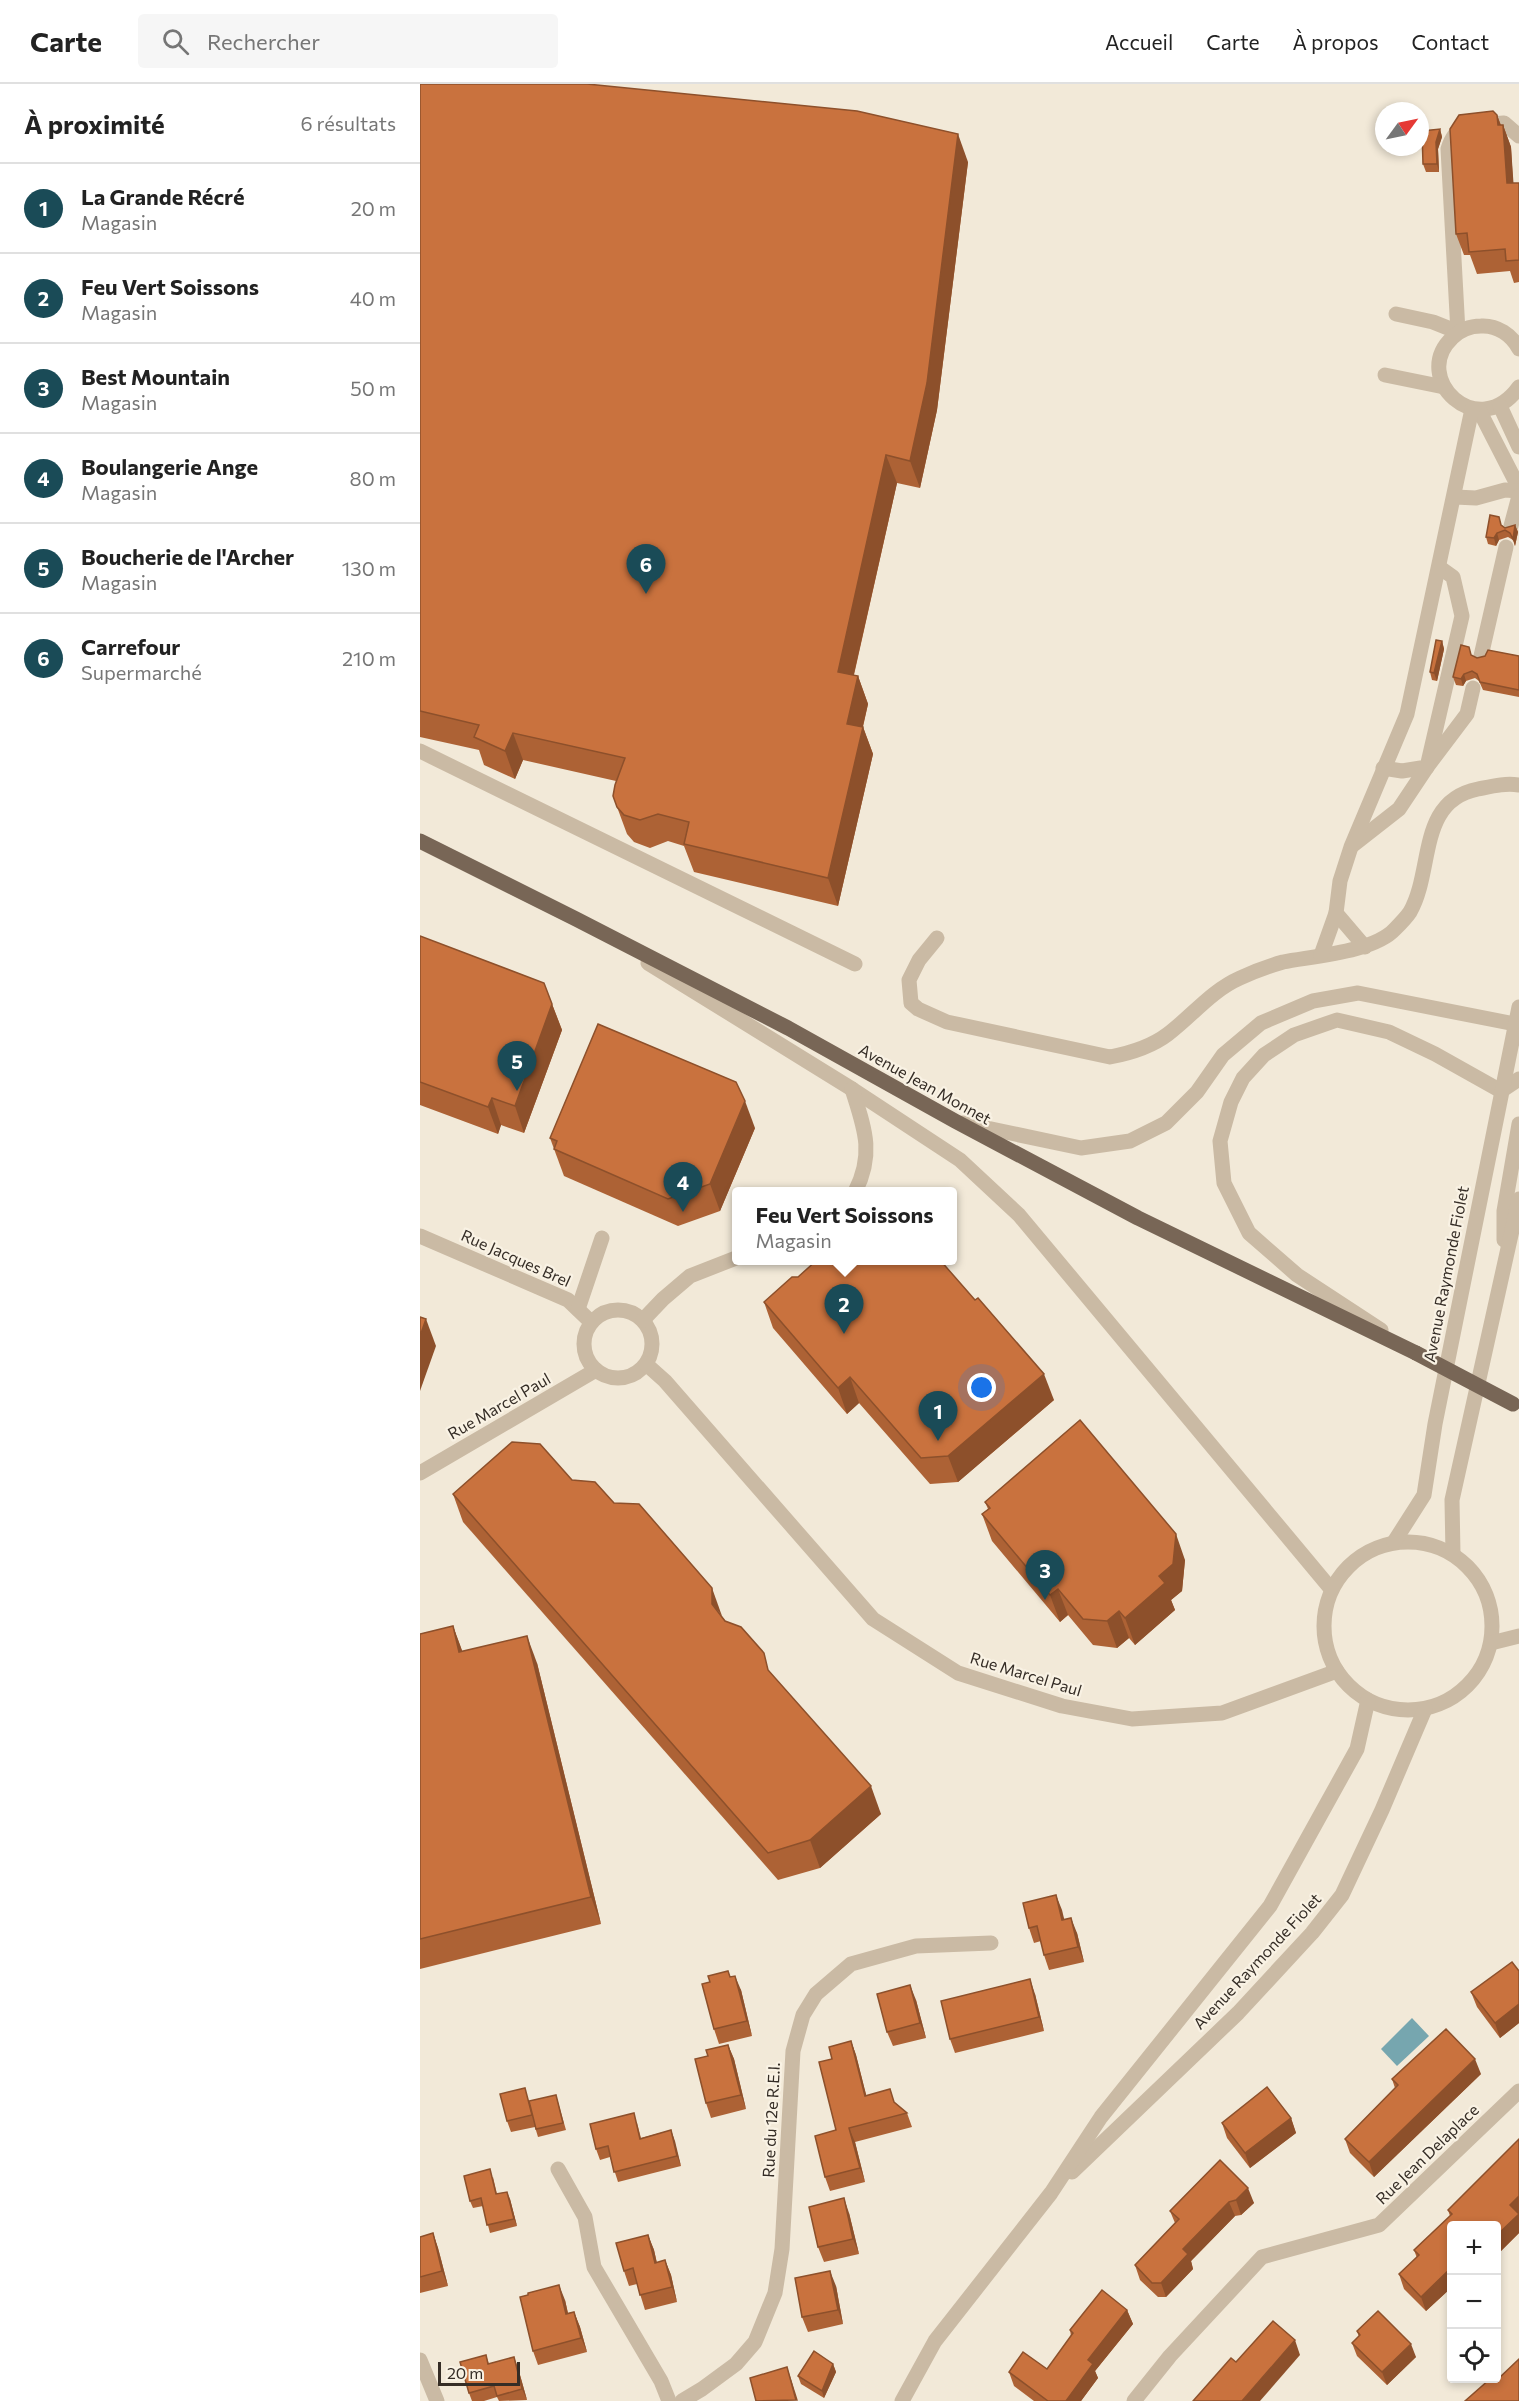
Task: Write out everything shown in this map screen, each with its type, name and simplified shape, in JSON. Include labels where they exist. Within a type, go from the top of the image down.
[{"type":"main road","name":"Avenue Jean Monnet","points":[[420,841],[788,1028],[955,1121],[1138,1218],[1416,1353],[1516,1406]]},
{"type":"street","points":[[1458,332],[1448,150],[1452,137],[1458,129],[1504,123],[1519,136]]},
{"type":"street","points":[[1396,315],[1433,322],[1458,332]]},
{"type":"street","points":[[1518,346],[1508,335],[1497,328],[1477,326],[1458,332],[1449,341],[1441,357],[1440,375],[1444,387],[1460,405],[1476,409],[1500,406],[1519,388]]},
{"type":"street","points":[[1385,375],[1444,387]]},
{"type":"street","points":[[1500,406],[1519,447]]},
{"type":"street","points":[[1455,497],[1476,498],[1505,490],[1519,490],[1476,409]]},
{"type":"street","points":[[1321,955],[1336,913],[1340,881],[1351,847],[1407,714],[1476,409]]},
{"type":"street","points":[[1511,526],[1519,496]]},
{"type":"street","points":[[1481,656],[1506,548]]},
{"type":"street","points":[[1427,767],[1462,616],[1453,577],[1439,567]]},
{"type":"street","points":[[1351,847],[1399,809],[1467,714],[1473,688]]},
{"type":"street","points":[[420,752],[855,964]]},
{"type":"street","points":[[1383,768],[1402,771],[1427,767]]},
{"type":"street","points":[[937,938],[919,960],[909,980],[911,1003],[947,1022],[1110,1057],[1136,1052],[1168,1034],[1204,1000],[1238,978],[1279,963],[1365,947],[1392,932],[1410,912],[1420,884],[1429,840],[1443,808],[1467,791],[1504,783],[1519,785]]},
{"type":"street","points":[[1336,913],[1365,947]]},
{"type":"street","points":[[576,919],[852,1089],[960,1160],[1019,1215],[1331,1589]]},
{"type":"street","points":[[955,1121],[1081,1148],[1130,1142],[1166,1123],[1197,1092],[1224,1055],[1261,1023],[1313,1001],[1358,993],[1517,1031]]},
{"type":"street","name":"Avenue Raymonde Fiolet","points":[[1394,1542],[1424,1495],[1435,1424],[1501,1091],[1517,1031],[1519,1007]]},
{"type":"street","points":[[1416,1353],[1297,1275],[1249,1233],[1224,1183],[1220,1142],[1231,1102],[1243,1078],[1264,1056],[1294,1035],[1337,1020],[1389,1032],[1435,1054],[1501,1091],[1519,1079]]},
{"type":"street","points":[[852,1089],[867,1137],[863,1177],[857,1187]]},
{"type":"street","points":[[1504,1269],[1504,1211],[1519,1124]]},
{"type":"street","points":[[1453,1554],[1452,1500],[1519,1199]]},
{"type":"street","name":"Rue Jacques Brel","points":[[420,1236],[568,1300],[591,1322]]},
{"type":"street","points":[[578,1309],[602,1238]]},
{"type":"street","points":[[643,1320],[690,1276],[732,1260]]},
{"type":"street","points":[[611,1310],[633,1313],[643,1320],[650,1330],[652,1341],[651,1353],[646,1364],[636,1373],[622,1378],[608,1377],[596,1370],[585,1352],[586,1331],[591,1322],[600,1314],[611,1310]]},
{"type":"street","name":"Rue Marcel Paul","points":[[646,1364],[681,1399],[873,1619],[958,1673],[1062,1706],[1132,1719],[1222,1713],[1336,1671]]},
{"type":"street","name":"Rue Marcel Paul","points":[[420,1473],[596,1370]]},
{"type":"street","points":[[1414,1541],[1434,1545],[1453,1554],[1473,1571],[1486,1593],[1492,1618],[1491,1643],[1482,1666],[1468,1686],[1448,1700],[1425,1709],[1386,1708],[1350,1688],[1336,1671],[1327,1652],[1323,1631],[1324,1609],[1331,1589],[1342,1572],[1374,1547],[1394,1542],[1414,1541]]},
{"type":"street","points":[[1491,1643],[1519,1636]]},
{"type":"street","name":"Avenue Raymonde Fiolet","points":[[902,2401],[935,2341],[1051,2193],[1101,2117],[1270,1906],[1357,1749],[1368,1700]]},
{"type":"street","name":"Avenue Raymonde Fiolet","points":[[1051,2193],[1238,2013],[1312,1933],[1342,1895],[1382,1810],[1425,1709]]},
{"type":"street","name":"Rue du 12e R.E.I.","points":[[682,2401],[736,2364],[755,2342],[775,2294],[782,2249],[793,2050],[803,2015],[816,1994],[851,1964],[916,1946],[991,1943]]},
{"type":"street","name":"Rue Jean Delaplace","points":[[1134,2401],[1170,2355],[1262,2258],[1379,2225],[1519,2091]]},
{"type":"street","points":[[558,2169],[585,2217],[594,2267],[661,2382],[669,2401]]},
{"type":"street","points":[[420,2360],[437,2401]]},
{"type":"water","points":[[1412,2018],[1429,2036],[1397,2066],[1381,2049]]},
{"type":"building","points":[[420,84],[587,84],[857,111],[958,134],[927,383],[910,461],[886,455],[838,672],[858,676],[847,724],[863,727],[828,878],[684,844],[689,822],[658,814],[640,820],[624,815],[617,807],[613,796],[625,758],[513,733],[505,751],[474,737],[479,725],[420,711]]},
{"type":"building","points":[[1493,111],[1497,115],[1498,125],[1503,125],[1507,183],[1519,183],[1519,260],[1506,261],[1505,249],[1469,252],[1467,233],[1456,234],[1450,129],[1459,115]]},
{"type":"building","points":[[1440,129],[1436,142],[1437,164],[1423,164],[1423,156],[1429,156],[1429,130]]},
{"type":"building","points":[[1490,515],[1499,517],[1501,525],[1505,528],[1515,525],[1513,539],[1505,530],[1497,533],[1494,538],[1486,537]]},
{"type":"building","points":[[1436,640],[1442,641],[1434,673],[1430,672]]},
{"type":"building","points":[[1461,645],[1469,647],[1471,655],[1477,658],[1485,656],[1488,650],[1519,656],[1519,690],[1480,682],[1477,674],[1472,671],[1464,674],[1461,679],[1453,677]]},
{"type":"building","points":[[420,936],[544,983],[552,1004],[515,1106],[492,1098],[488,1107],[420,1082]]},
{"type":"building","points":[[598,1024],[736,1082],[745,1101],[710,1184],[668,1199],[554,1149],[557,1141],[550,1138]]},
{"type":"building","points":[[811,1265],[944,1265],[975,1300],[978,1298],[1044,1374],[948,1456],[921,1458],[850,1377],[838,1388],[764,1302],[792,1277],[798,1277]]},
{"type":"building","points":[[420,1317],[426,1319],[420,1336]]},
{"type":"building","points":[[1080,1420],[1176,1534],[1173,1564],[1159,1576],[1165,1583],[1125,1618],[1119,1611],[1107,1621],[1083,1619],[1058,1589],[1050,1595],[982,1514],[990,1508],[985,1502]]},
{"type":"building","points":[[512,1442],[540,1444],[572,1480],[595,1482],[614,1503],[639,1504],[712,1588],[712,1604],[725,1621],[741,1627],[764,1653],[768,1670],[871,1786],[810,1840],[768,1853],[453,1494]]},
{"type":"building","points":[[453,1626],[459,1652],[527,1636],[591,1897],[420,1939],[420,1634]]},
{"type":"building","points":[[1056,1895],[1062,1920],[1071,1918],[1078,1947],[1044,1955],[1037,1926],[1029,1928],[1023,1903]]},
{"type":"building","points":[[1512,1962],[1519,1971],[1519,2004],[1495,2023],[1471,1992]]},
{"type":"building","points":[[728,1971],[730,1977],[735,1976],[747,2021],[714,2029],[702,1984],[710,1982],[708,1976]]},
{"type":"building","points":[[1030,1979],[1039,2017],[950,2039],[941,2001]]},
{"type":"building","points":[[910,1985],[920,2023],[887,2032],[877,1994]]},
{"type":"building","points":[[1446,2029],[1475,2059],[1369,2162],[1345,2139],[1398,2085],[1392,2079]]},
{"type":"building","points":[[851,2041],[865,2096],[890,2089],[894,2102],[907,2113],[849,2128],[860,2168],[825,2177],[815,2136],[836,2130],[819,2062],[832,2059],[829,2047]]},
{"type":"building","points":[[728,2045],[741,2095],[706,2103],[695,2059],[708,2056],[706,2050]]},
{"type":"building","points":[[1267,2087],[1291,2118],[1245,2153],[1222,2123]]},
{"type":"building","points":[[525,2088],[532,2115],[507,2121],[500,2094]]},
{"type":"building","points":[[556,2095],[563,2123],[536,2129],[529,2101]]},
{"type":"building","points":[[634,2113],[640,2139],[671,2130],[677,2156],[614,2172],[608,2146],[596,2149],[590,2124]]},
{"type":"building","points":[[1519,2139],[1519,2196],[1510,2205],[1519,2214],[1501,2231],[1501,2221],[1447,2221],[1447,2272],[1421,2297],[1399,2274],[1419,2255],[1414,2250],[1452,2214],[1448,2210]]},
{"type":"building","points":[[1220,2160],[1248,2188],[1236,2200],[1229,2202],[1183,2249],[1188,2254],[1161,2283],[1152,2283],[1135,2265],[1179,2219],[1170,2211]]},
{"type":"building","points":[[490,2169],[496,2194],[507,2192],[514,2219],[487,2225],[481,2198],[470,2201],[464,2176]]},
{"type":"building","points":[[844,2198],[853,2239],[818,2247],[809,2207]]},
{"type":"building","points":[[433,2233],[442,2271],[420,2277],[420,2237]]},
{"type":"building","points":[[648,2235],[655,2263],[665,2260],[672,2287],[640,2295],[633,2268],[624,2271],[616,2243]]},
{"type":"building","points":[[830,2271],[838,2310],[802,2317],[795,2278]]},
{"type":"building","points":[[559,2285],[566,2314],[574,2312],[581,2338],[533,2351],[520,2297]]},
{"type":"building","points":[[1102,2290],[1127,2310],[1088,2360],[1093,2364],[1066,2401],[1048,2401],[1009,2372],[1023,2352],[1047,2369],[1073,2333],[1070,2330]]},
{"type":"building","points":[[1378,2311],[1411,2344],[1382,2372],[1352,2343],[1360,2335],[1357,2331]]},
{"type":"building","points":[[1273,2321],[1295,2340],[1242,2401],[1193,2401],[1231,2358],[1236,2362]]},
{"type":"building","points":[[814,2351],[833,2364],[822,2391],[798,2376]]},
{"type":"building","points":[[486,2355],[488,2364],[514,2357],[522,2389],[497,2396],[494,2386],[469,2393],[460,2362]]},
{"type":"building","points":[[1519,2359],[1519,2401],[1465,2401],[1485,2383],[1501,2383],[1501,2376]]},
{"type":"building","points":[[787,2367],[796,2400],[756,2401],[750,2378]]},
{"type":"place","name":"Carrefour","points":[[646,594]]},
{"type":"place","name":"Boucherie de l'Archer","points":[[517,1091]]},
{"type":"place","name":"Boulangerie Ange","points":[[683,1212]]},
{"type":"place","name":"Feu Vert Soissons","points":[[844,1334]]},
{"type":"place","name":"La Grande Récré","points":[[938,1441]]},
{"type":"place","name":"Best Mountain","points":[[1045,1600]]}]
